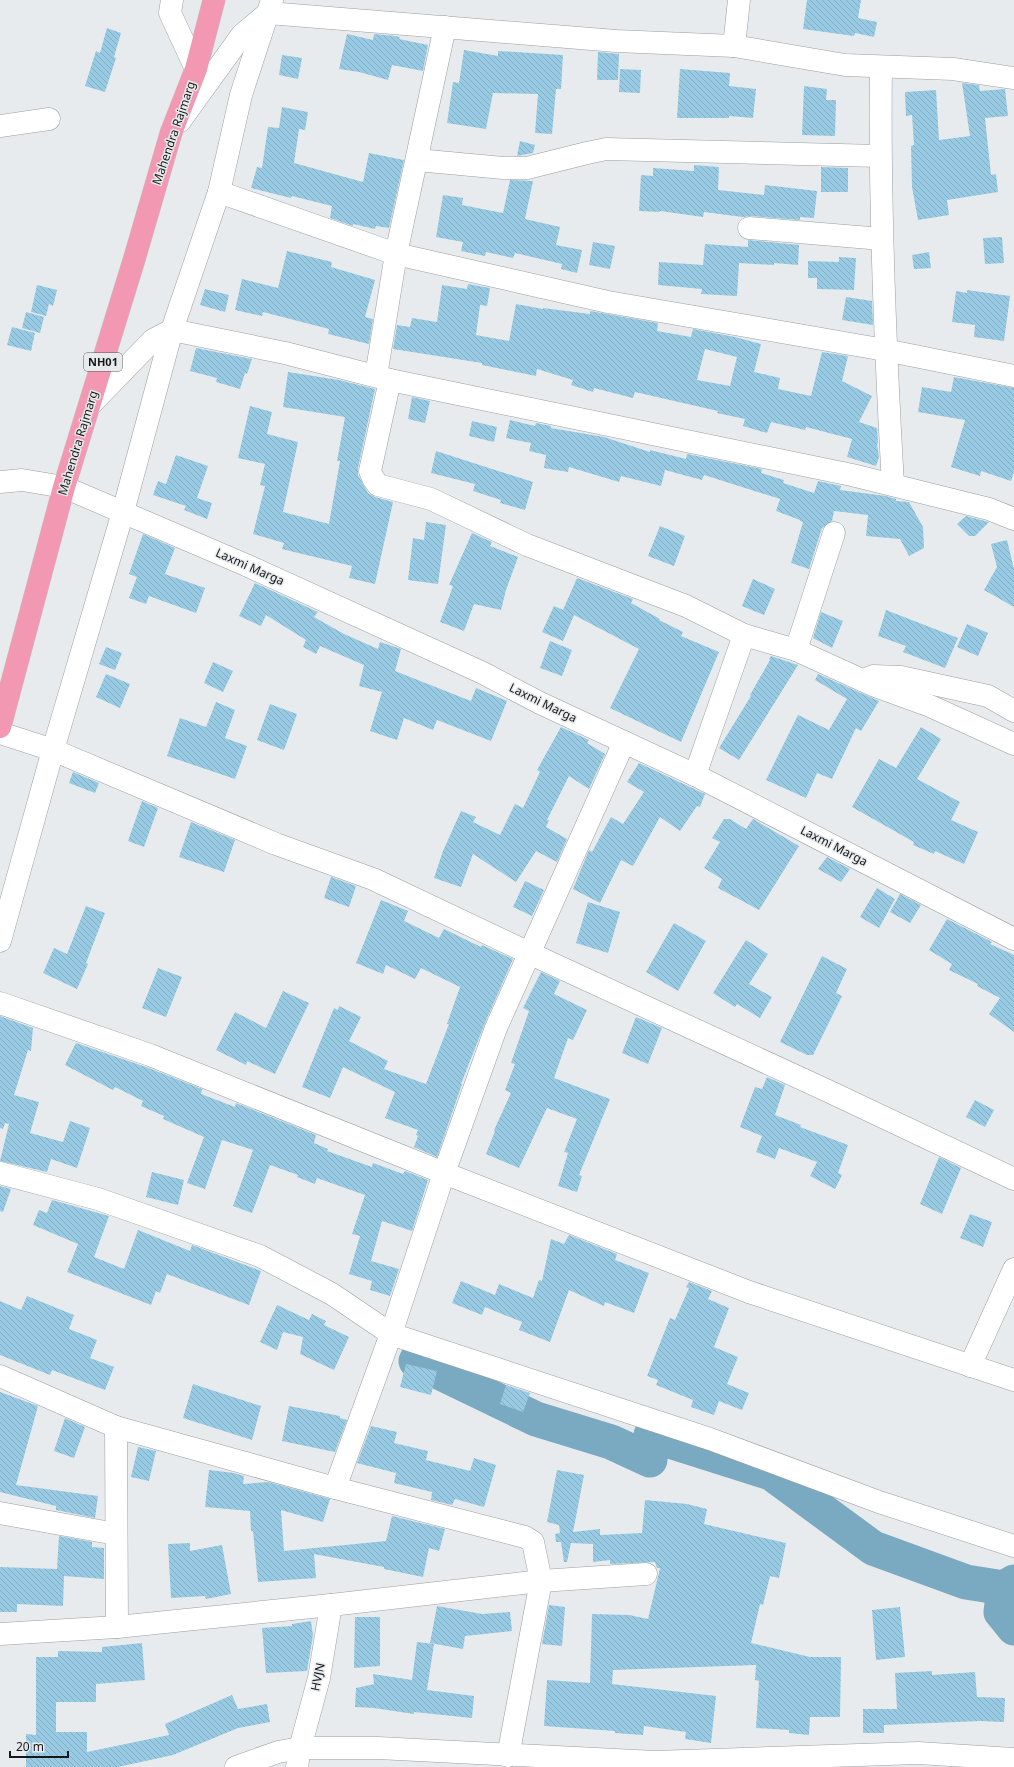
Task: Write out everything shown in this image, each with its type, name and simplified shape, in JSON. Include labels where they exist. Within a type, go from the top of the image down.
[{"type":"highway","name":"Mahendra Rajmarg","points":[[0,727],[64,487],[91,404],[171,133],[196,70],[214,0]]},
{"type":"street","points":[[172,0],[170,14],[196,70]]},
{"type":"street","points":[[734,46],[739,0]]},
{"type":"street","points":[[270,6],[446,27],[616,41],[734,46],[845,65],[953,69],[1014,78]]},
{"type":"street","points":[[171,133],[242,35],[270,6]]},
{"type":"street","points":[[0,941],[53,750],[123,512],[156,383],[172,330],[219,192],[241,95],[270,6]]},
{"type":"street","points":[[446,27],[396,254],[383,378],[370,471],[378,485],[431,499],[527,545],[686,606],[744,635],[796,650],[863,681],[930,706],[1014,744]]},
{"type":"street","points":[[880,66],[879,156],[885,350],[893,485]]},
{"type":"street","points":[[0,126],[49,119]]},
{"type":"street","points":[[417,160],[503,168],[527,168],[606,149],[879,156]]},
{"type":"street","points":[[219,192],[396,254],[608,302],[885,350],[1014,376]]},
{"type":"street","points":[[749,228],[882,239]]},
{"type":"street","points":[[91,404],[153,340],[172,330],[285,354],[383,378],[766,457],[893,485],[989,509],[1014,519]]},
{"type":"street","name":"Laxmi Marga","points":[[0,482],[22,480],[64,487],[254,568],[468,666],[540,703],[695,775],[1014,938]]},
{"type":"street","points":[[796,650],[834,532]]},
{"type":"street","points":[[695,775],[744,635]]},
{"type":"street","points":[[863,681],[873,676],[900,677],[988,696],[1014,711]]},
{"type":"street","points":[[0,733],[53,750],[276,844],[373,879],[529,954],[828,1091],[1014,1180]]},
{"type":"street","points":[[335,1488],[391,1334],[444,1173],[496,1028],[624,742]]},
{"type":"street","points":[[0,1003],[150,1055],[444,1173],[749,1292],[1014,1380]]},
{"type":"street","points":[[0,1173],[98,1199],[260,1256],[332,1294],[391,1334],[710,1439],[879,1502],[1014,1546]]},
{"type":"street","points":[[970,1366],[1014,1269]]},
{"type":"street","points":[[0,1376],[116,1427],[335,1488],[525,1537],[533,1542],[541,1581],[508,1756]]},
{"type":"street","points":[[116,1427],[117,1627]]},
{"type":"street","points":[[0,1513],[116,1534]]},
{"type":"street","points":[[0,1634],[117,1627],[331,1605],[541,1581],[646,1574]]},
{"type":"street","name":"HVJN","points":[[298,1758],[319,1678],[331,1605]]},
{"type":"street","points":[[236,1767],[278,1752],[298,1758],[378,1748],[508,1756],[655,1762],[918,1753],[1013,1761]]},
{"type":"building","points":[[807,0],[861,0],[858,18],[877,22],[874,37],[855,33],[854,36],[803,29]]},
{"type":"building","points":[[107,28],[121,33],[114,57],[116,58],[105,92],[85,86],[96,51],[100,53]]},
{"type":"building","points":[[347,34],[373,40],[374,34],[395,36],[400,37],[399,39],[428,45],[423,71],[392,65],[388,80],[359,72],[339,69]]},
{"type":"building","points":[[464,50],[498,56],[498,51],[563,55],[561,89],[556,89],[552,134],[535,133],[538,94],[493,93],[486,129],[447,123],[453,82],[459,83]]},
{"type":"building","points":[[598,52],[619,54],[618,80],[597,80]]},
{"type":"building","points":[[282,55],[302,58],[298,79],[279,75]]},
{"type":"building","points":[[620,69],[641,70],[640,93],[619,92]]},
{"type":"building","points":[[680,69],[730,73],[729,86],[756,89],[753,118],[729,116],[729,118],[677,118]]},
{"type":"building","points":[[962,83],[979,85],[980,91],[1005,89],[1008,116],[985,118],[991,175],[996,174],[998,192],[947,200],[949,215],[918,220],[912,187],[911,146],[914,145],[912,115],[906,116],[905,92],[936,90],[939,140],[970,136]]},
{"type":"building","points":[[804,86],[827,89],[826,100],[836,100],[835,136],[802,135]]},
{"type":"building","points":[[282,107],[308,112],[305,130],[299,129],[294,163],[363,182],[369,153],[404,160],[389,228],[376,226],[375,229],[353,224],[353,226],[330,218],[332,206],[251,188],[257,167],[262,168],[268,127],[279,128]]},
{"type":"building","points":[[520,141],[535,145],[533,153],[517,156]]},
{"type":"building","points":[[694,165],[719,167],[718,190],[764,195],[765,185],[817,191],[814,218],[800,217],[800,220],[750,216],[743,217],[704,212],[703,217],[660,211],[639,211],[641,175],[653,176],[653,168],[694,171]]},
{"type":"building","points":[[821,167],[848,168],[848,192],[821,192]]},
{"type":"building","points":[[510,180],[533,181],[525,219],[560,227],[556,245],[582,250],[577,273],[561,269],[562,264],[515,253],[513,258],[486,252],[485,256],[461,251],[463,242],[436,237],[443,195],[463,198],[462,205],[503,213]]},
{"type":"building","points":[[1002,237],[1004,263],[985,264],[983,238]]},
{"type":"building","points":[[748,240],[799,245],[798,265],[739,263],[737,296],[701,294],[702,289],[658,285],[659,262],[703,265],[705,244],[748,247]]},
{"type":"building","points":[[593,242],[615,246],[610,269],[589,265]]},
{"type":"building","points":[[287,251],[332,262],[331,267],[375,280],[365,317],[373,319],[369,344],[328,334],[329,329],[263,312],[262,316],[235,310],[242,279],[278,288]]},
{"type":"building","points":[[929,252],[931,268],[914,269],[912,255]]},
{"type":"building","points":[[839,257],[856,258],[854,290],[817,289],[817,278],[808,278],[808,261],[839,262]]},
{"type":"building","points":[[468,284],[490,288],[487,306],[480,305],[476,335],[509,341],[516,304],[543,309],[590,314],[590,311],[658,323],[657,331],[691,337],[693,329],[735,337],[761,344],[754,372],[780,378],[778,389],[811,396],[822,352],[848,356],[842,381],[872,396],[859,422],[877,428],[879,457],[876,466],[847,457],[852,439],[806,427],[805,430],[771,422],[767,433],[743,426],[745,419],[717,413],[718,411],[635,392],[633,398],[594,388],[593,392],[571,385],[573,380],[537,369],[536,376],[482,365],[482,363],[393,349],[397,325],[410,327],[412,318],[437,322],[442,285],[467,289]],"holes":[[[705,349],[737,357],[730,386],[697,380]]]},
{"type":"building","points":[[37,285],[57,290],[53,306],[49,304],[46,316],[31,312]]},
{"type":"building","points":[[205,289],[229,295],[225,312],[200,305]]},
{"type":"building","points":[[967,290],[1010,296],[1004,341],[974,337],[975,325],[952,322],[956,291],[967,293]]},
{"type":"building","points":[[846,297],[872,301],[873,325],[842,320]]},
{"type":"building","points":[[26,312],[44,317],[40,333],[22,328]]},
{"type":"building","points":[[12,327],[35,333],[31,351],[7,345]]},
{"type":"building","points":[[196,348],[252,359],[247,374],[245,373],[240,389],[216,382],[217,378],[190,371]]},
{"type":"building","points":[[288,372],[339,380],[375,389],[358,468],[358,475],[368,493],[375,497],[393,502],[375,584],[349,578],[352,566],[282,549],[284,543],[253,534],[265,486],[260,485],[265,464],[238,458],[250,406],[272,412],[267,434],[298,442],[283,512],[329,524],[340,461],[337,461],[345,417],[283,407]]},
{"type":"building","points":[[954,377],[1014,388],[1014,472],[1011,481],[981,471],[980,476],[951,467],[965,420],[918,412],[922,387],[951,392]]},
{"type":"building","points":[[412,397],[430,401],[425,423],[408,419]]},
{"type":"building","points":[[510,420],[535,426],[536,423],[551,426],[551,428],[604,437],[650,452],[650,450],[686,459],[687,454],[762,469],[761,473],[784,480],[783,483],[814,493],[818,481],[841,486],[840,490],[886,496],[896,499],[896,501],[909,502],[923,527],[924,548],[909,556],[900,539],[866,536],[868,515],[834,511],[832,521],[822,528],[809,569],[791,563],[803,522],[776,511],[780,499],[704,475],[702,480],[665,470],[661,486],[621,476],[619,482],[569,467],[568,472],[544,468],[546,455],[529,451],[531,443],[506,438]]},
{"type":"building","points":[[472,421],[497,427],[494,442],[469,436]]},
{"type":"building","points":[[436,451],[533,482],[525,510],[500,503],[501,500],[473,491],[475,484],[431,473]]},
{"type":"building","points":[[176,455],[208,466],[197,498],[212,503],[207,519],[184,510],[186,506],[153,495],[158,481],[166,484]]},
{"type":"building","points":[[966,516],[989,522],[975,536],[969,536],[957,524]]},
{"type":"building","points":[[426,522],[446,525],[438,584],[408,580],[413,538],[424,540]]},
{"type":"building","points":[[660,526],[685,536],[674,566],[648,556]]},
{"type":"building","points":[[472,533],[492,542],[490,546],[518,557],[506,590],[501,610],[474,604],[464,631],[440,622],[453,586],[449,585]]},
{"type":"building","points":[[143,534],[175,548],[165,574],[205,588],[196,613],[149,596],[146,604],[129,598],[137,577],[129,574]]},
{"type":"building","points":[[1007,540],[1014,569],[1014,607],[984,590],[997,567],[991,544]]},
{"type":"building","points":[[577,578],[633,599],[631,603],[660,619],[659,620],[683,632],[681,636],[719,652],[681,742],[610,708],[639,649],[574,615],[563,641],[542,632],[554,606],[563,610]]},
{"type":"building","points":[[753,579],[775,589],[764,615],[742,606]]},
{"type":"building","points":[[255,583],[318,612],[314,617],[344,634],[378,649],[380,642],[401,649],[395,671],[471,701],[476,688],[507,701],[491,741],[437,720],[433,730],[404,718],[397,740],[370,731],[382,692],[359,686],[364,665],[320,646],[316,654],[303,647],[306,640],[266,615],[261,626],[239,616]]},
{"type":"building","points":[[886,610],[958,638],[945,668],[903,652],[906,646],[878,636]]},
{"type":"building","points":[[821,612],[843,621],[832,648],[813,638]]},
{"type":"building","points":[[967,624],[988,633],[978,656],[957,647]]},
{"type":"building","points":[[550,641],[572,650],[562,676],[540,668]]},
{"type":"building","points":[[106,647],[122,653],[115,670],[99,664]]},
{"type":"building","points":[[771,656],[798,665],[739,760],[719,748],[751,696],[750,695]]},
{"type":"building","points":[[213,662],[233,671],[223,692],[204,683]]},
{"type":"building","points":[[106,674],[130,684],[120,708],[96,697]]},
{"type":"building","points":[[818,674],[879,701],[861,731],[856,728],[832,779],[817,773],[806,798],[766,780],[798,715],[829,730],[847,699],[815,680]]},
{"type":"building","points":[[216,702],[235,710],[225,738],[247,746],[235,779],[167,756],[180,718],[206,727]]},
{"type":"building","points":[[270,704],[297,714],[284,750],[257,740]]},
{"type":"building","points":[[561,727],[589,740],[587,743],[605,754],[589,789],[569,776],[547,820],[549,820],[546,827],[567,839],[557,862],[536,851],[516,882],[473,854],[461,887],[434,878],[443,851],[461,811],[476,817],[473,822],[500,835],[515,804],[523,808],[540,772],[537,770]]},
{"type":"building","points":[[921,727],[941,739],[917,779],[960,802],[951,820],[978,832],[964,864],[935,851],[934,854],[913,845],[914,842],[852,807],[879,759],[896,768]]},
{"type":"building","points":[[639,763],[705,794],[700,807],[697,806],[680,831],[660,817],[633,866],[621,860],[600,903],[573,889],[589,850],[592,852],[611,817],[623,824],[644,792],[627,782]]},
{"type":"building","points":[[73,772],[99,783],[95,793],[69,783]]},
{"type":"building","points":[[142,801],[158,808],[144,847],[128,841]]},
{"type":"building","points":[[724,819],[730,819],[746,829],[753,819],[799,846],[759,910],[718,888],[722,879],[704,868],[720,842],[712,838]]},
{"type":"building","points":[[191,822],[235,840],[224,872],[179,857]]},
{"type":"building","points":[[827,857],[850,869],[841,882],[818,869]]},
{"type":"building","points":[[331,877],[356,886],[349,907],[324,898]]},
{"type":"building","points":[[525,881],[544,890],[532,916],[513,907]]},
{"type":"building","points":[[877,888],[895,899],[879,928],[860,917]]},
{"type":"building","points":[[900,894],[921,905],[910,923],[890,912]]},
{"type":"building","points":[[381,900],[408,911],[404,921],[439,938],[444,929],[481,947],[482,945],[513,959],[485,1023],[461,1084],[437,1157],[414,1147],[418,1136],[416,1135],[418,1130],[385,1118],[395,1092],[343,1067],[330,1098],[302,1087],[334,1008],[338,1010],[339,1006],[361,1017],[349,1041],[388,1061],[384,1069],[426,1084],[449,1024],[447,1024],[460,987],[421,968],[415,979],[386,965],[383,974],[356,963]]},
{"type":"building","points":[[588,902],[620,912],[608,953],[576,943]]},
{"type":"building","points":[[86,906],[105,913],[86,963],[88,964],[77,989],[43,973],[54,948],[67,954]]},
{"type":"building","points":[[947,919],[992,942],[990,944],[1014,955],[1014,1032],[989,1014],[1000,998],[977,986],[978,984],[949,970],[952,964],[929,950]]},
{"type":"building","points":[[674,923],[706,941],[678,991],[646,972]]},
{"type":"building","points":[[746,940],[768,954],[749,984],[772,997],[760,1018],[737,1004],[735,1007],[713,993]]},
{"type":"building","points":[[822,956],[847,969],[836,993],[842,996],[813,1055],[807,1055],[780,1042]]},
{"type":"building","points":[[158,968],[182,977],[166,1017],[142,1008]]},
{"type":"building","points":[[541,972],[560,981],[554,994],[587,1010],[573,1040],[568,1038],[554,1078],[610,1099],[579,1175],[582,1176],[577,1192],[558,1186],[568,1153],[564,1152],[577,1119],[547,1108],[519,1168],[486,1154],[495,1131],[494,1130],[511,1093],[505,1090],[515,1064],[511,1063],[529,1011],[523,1008]]},
{"type":"building","points":[[283,991],[309,1003],[275,1074],[247,1061],[246,1065],[216,1050],[235,1012],[266,1028]]},
{"type":"building","points":[[0,1016],[33,1028],[31,1051],[28,1050],[14,1095],[39,1102],[30,1133],[63,1142],[70,1121],[90,1128],[77,1168],[51,1159],[47,1172],[0,1161],[9,1124],[5,1123],[3,1129],[0,1128]]},
{"type":"building","points":[[636,1017],[662,1028],[648,1064],[622,1053]]},
{"type":"building","points":[[76,1043],[146,1067],[202,1089],[201,1094],[235,1107],[236,1103],[316,1135],[314,1143],[328,1149],[327,1151],[372,1167],[373,1163],[403,1174],[405,1171],[428,1180],[412,1231],[382,1221],[371,1261],[399,1269],[390,1296],[370,1290],[372,1281],[349,1274],[360,1236],[352,1234],[365,1195],[317,1178],[315,1184],[297,1177],[298,1175],[270,1165],[252,1213],[233,1206],[253,1150],[222,1140],[205,1189],[187,1183],[204,1137],[163,1119],[164,1116],[141,1106],[143,1101],[115,1087],[113,1090],[65,1065]]},
{"type":"building","points":[[767,1077],[785,1085],[775,1115],[801,1125],[800,1127],[848,1145],[838,1173],[842,1175],[835,1189],[810,1176],[817,1162],[779,1148],[775,1159],[756,1152],[762,1136],[740,1127],[755,1087],[762,1089]]},
{"type":"building","points":[[975,1100],[994,1110],[985,1127],[966,1117]]},
{"type":"building","points":[[939,1157],[961,1168],[942,1214],[920,1204]]},
{"type":"building","points":[[152,1172],[184,1180],[178,1205],[146,1197]]},
{"type":"building","points":[[0,1186],[11,1189],[3,1212],[0,1211]]},
{"type":"building","points":[[52,1200],[109,1216],[94,1257],[124,1269],[138,1230],[190,1251],[192,1245],[261,1271],[249,1305],[167,1274],[160,1293],[156,1291],[151,1305],[67,1272],[78,1244],[33,1225],[39,1210],[47,1213]]},
{"type":"building","points":[[970,1214],[992,1222],[983,1247],[960,1238]]},
{"type":"building","points":[[569,1235],[617,1254],[615,1260],[649,1273],[634,1313],[605,1302],[604,1306],[569,1290],[550,1342],[519,1330],[522,1322],[485,1307],[482,1315],[452,1303],[461,1281],[495,1295],[499,1284],[533,1298],[539,1280],[542,1281],[551,1239],[564,1244]]},
{"type":"building","points":[[689,1282],[712,1291],[708,1299],[729,1308],[714,1347],[738,1357],[727,1384],[749,1393],[742,1410],[719,1401],[714,1415],[691,1407],[693,1400],[656,1385],[658,1380],[647,1376],[670,1318],[675,1320],[689,1288],[686,1287]]},
{"type":"building","points":[[27,1296],[74,1315],[69,1329],[97,1340],[90,1358],[114,1367],[105,1390],[52,1370],[50,1375],[0,1355],[0,1301],[21,1310]]},
{"type":"building","points":[[277,1305],[309,1320],[312,1314],[326,1321],[324,1325],[349,1337],[334,1370],[300,1354],[303,1337],[283,1332],[277,1350],[260,1342]]},
{"type":"building","points":[[406,1364],[437,1371],[431,1395],[400,1387]]},
{"type":"building","points":[[193,1384],[261,1406],[252,1440],[183,1418]]},
{"type":"building","points":[[506,1385],[530,1393],[523,1412],[500,1404]]},
{"type":"building","points":[[0,1392],[38,1406],[16,1485],[98,1496],[95,1518],[56,1510],[56,1506],[0,1492]]},
{"type":"building","points":[[289,1406],[340,1416],[340,1418],[347,1420],[335,1452],[282,1441]]},
{"type":"building","points":[[65,1418],[85,1427],[74,1458],[54,1451]]},
{"type":"building","points":[[371,1426],[397,1432],[394,1443],[428,1451],[426,1460],[470,1471],[474,1458],[496,1465],[484,1507],[455,1499],[452,1505],[431,1500],[432,1492],[394,1483],[396,1473],[357,1463]]},
{"type":"building","points":[[138,1447],[156,1451],[149,1481],[131,1477]]},
{"type":"building","points":[[209,1470],[234,1473],[244,1476],[243,1484],[268,1482],[330,1499],[323,1522],[281,1510],[284,1551],[386,1541],[392,1516],[445,1529],[439,1551],[429,1548],[423,1577],[384,1569],[384,1567],[314,1554],[316,1578],[258,1582],[253,1531],[251,1531],[250,1511],[205,1507]]},
{"type":"building","points":[[557,1470],[584,1475],[573,1532],[600,1529],[600,1535],[642,1533],[645,1500],[687,1504],[707,1509],[704,1524],[786,1543],[779,1578],[770,1576],[763,1605],[760,1604],[751,1643],[810,1657],[841,1657],[840,1717],[810,1717],[809,1735],[789,1733],[789,1730],[756,1728],[759,1681],[755,1680],[756,1665],[613,1670],[612,1684],[716,1696],[711,1743],[685,1739],[686,1732],[644,1726],[643,1735],[615,1733],[615,1731],[544,1726],[547,1680],[590,1683],[592,1614],[629,1615],[648,1619],[660,1568],[657,1568],[655,1562],[610,1564],[610,1560],[593,1562],[593,1544],[571,1543],[567,1562],[564,1562],[561,1542],[556,1542],[555,1534],[560,1533],[559,1525],[547,1522]]},
{"type":"building","points":[[59,1536],[92,1542],[92,1547],[104,1548],[104,1579],[64,1576],[63,1606],[17,1604],[17,1612],[0,1612],[0,1567],[57,1569]]},
{"type":"building","points":[[190,1543],[190,1551],[222,1545],[231,1594],[206,1599],[205,1596],[171,1598],[168,1544]]},
{"type":"building","points":[[549,1605],[565,1607],[562,1646],[542,1644]]},
{"type":"building","points":[[437,1606],[482,1614],[510,1612],[512,1631],[465,1636],[463,1649],[430,1643]]},
{"type":"building","points":[[900,1607],[905,1657],[876,1660],[872,1610]]},
{"type":"building","points":[[355,1617],[380,1617],[380,1666],[354,1668]]},
{"type":"building","points":[[311,1621],[313,1635],[307,1671],[266,1673],[262,1628],[292,1626],[292,1624]]},
{"type":"building","points":[[417,1642],[434,1644],[427,1690],[474,1696],[472,1718],[414,1712],[414,1714],[374,1708],[355,1707],[356,1688],[374,1684],[373,1674],[412,1680]]},
{"type":"building","points":[[142,1643],[145,1680],[96,1684],[96,1702],[56,1702],[56,1732],[87,1732],[87,1752],[169,1735],[165,1724],[232,1695],[238,1709],[267,1704],[270,1722],[238,1728],[173,1755],[118,1767],[26,1767],[26,1734],[36,1735],[36,1657],[58,1657],[58,1651],[102,1652],[102,1647]]},
{"type":"building","points":[[932,1671],[932,1675],[975,1672],[977,1697],[1005,1698],[1004,1722],[980,1721],[884,1725],[884,1733],[863,1733],[863,1709],[897,1709],[895,1673]]},
{"type":"waterway","points":[[416,1361],[536,1419],[611,1442],[650,1460],[651,1435],[771,1473],[873,1548],[966,1582],[1004,1588],[1014,1582]]},
{"type":"waterway","points":[[1004,1588],[1001,1612],[1014,1628]]}]
